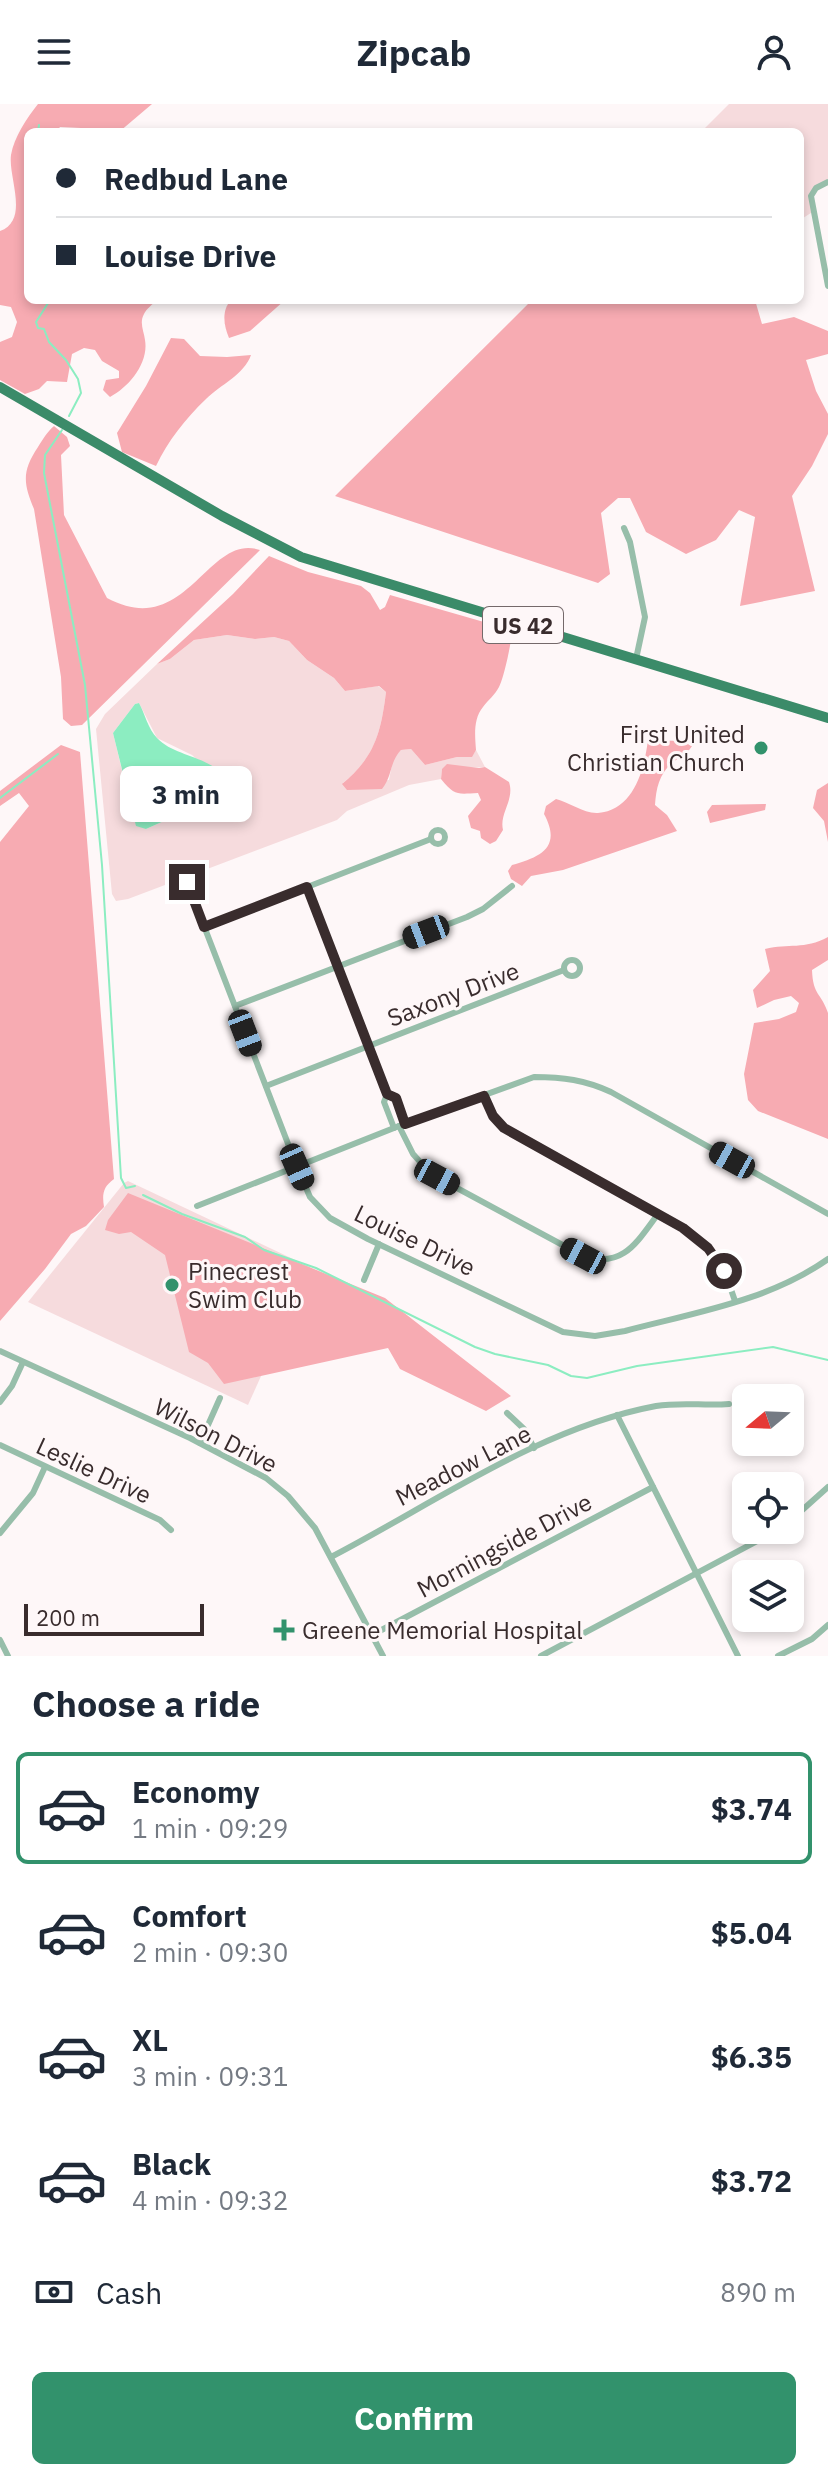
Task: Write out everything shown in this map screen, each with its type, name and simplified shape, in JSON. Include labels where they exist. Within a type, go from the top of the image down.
[{"type":"main road","name":"US 42","points":[[0,387],[277,546],[387,585],[828,718]]},
{"type":"street","points":[[828,182],[816,188],[811,196],[828,281]]},
{"type":"street","points":[[624,528],[630,542],[645,617],[636,659]]},
{"type":"street","points":[[204,927],[431,839]]},
{"type":"street","name":"Louise Drive","points":[[187,882],[297,1167],[310,1197],[330,1218],[548,1325],[584,1336],[605,1336],[735,1301],[785,1284],[828,1259]]},
{"type":"street","points":[[235,1006],[478,912],[512,886]]},
{"type":"street","points":[[307,887],[387,1094],[384,1102],[413,1154],[431,1174],[583,1256],[601,1260],[620,1256],[635,1244],[658,1214]]},
{"type":"street","name":"Saxony Drive","points":[[266,1086],[564,970]]},
{"type":"street","points":[[197,1206],[399,1126],[534,1077],[576,1079],[611,1092],[828,1214]]},
{"type":"street","points":[[387,1094],[396,1098],[399,1126]]},
{"type":"street","points":[[484,1096],[496,1120],[512,1133],[690,1232],[708,1248],[724,1271],[735,1301]]},
{"type":"street","points":[[364,1280],[379,1244]]},
{"type":"street","name":"Wilson Drive","points":[[0,1351],[245,1465],[281,1490],[315,1528],[383,1656]]},
{"type":"street","points":[[0,1402],[12,1386],[23,1362]]},
{"type":"street","points":[[200,1443],[220,1398]]},
{"type":"street","name":"Meadow Lane","points":[[331,1557],[534,1448],[581,1427],[617,1415],[671,1404],[729,1404]]},
{"type":"street","points":[[507,1413],[524,1429],[534,1448]]},
{"type":"street","points":[[617,1415],[738,1656]]},
{"type":"street","name":"Leslie Drive","points":[[0,1445],[160,1520],[171,1530]]},
{"type":"street","points":[[0,1533],[33,1493],[45,1467]]},
{"type":"street","name":"Morningside Drive","points":[[372,1635],[653,1487]]},
{"type":"street","points":[[804,1508],[828,1487]]},
{"type":"street","points":[[541,1656],[752,1544]]},
{"type":"street","points":[[778,1656],[828,1625]]},
{"type":"street","points":[[822,1631],[828,1641]]},
{"type":"street","points":[[0,1640],[8,1656]]},
{"type":"shaded area","points":[[38,104],[152,104],[124,128],[24,128],[24,304],[153,304],[143,317],[145,349],[141,366],[124,387],[110,397],[103,390],[106,380],[119,378],[119,371],[102,361],[95,350],[84,348],[72,354],[67,382],[47,381],[39,389],[25,394],[0,380],[0,342],[12,337],[17,322],[11,307],[0,305],[0,231],[9,226],[14,218],[16,198],[11,155],[22,128]]},
{"type":"shaded area","points":[[729,104],[828,104],[828,183],[812,193],[814,211],[804,217],[804,128],[705,128]]},
{"type":"shaded area","points":[[229,304],[280,304],[250,331],[229,338],[224,319]]},
{"type":"shaded area","points":[[528,304],[756,304],[762,324],[794,317],[828,331],[828,354],[806,360],[816,391],[828,414],[828,434],[792,496],[815,591],[740,606],[755,517],[739,510],[716,540],[686,554],[646,532],[630,498],[618,498],[601,513],[610,574],[598,583],[335,496]]},
{"type":"shaded area","points":[[171,338],[184,339],[200,356],[251,355],[237,374],[184,422],[156,466],[122,452],[117,433]]},
{"type":"shaded area","points":[[54,426],[67,437],[70,446],[61,455],[64,515],[107,598],[134,608],[157,606],[177,597],[225,556],[241,549],[260,550],[82,725],[71,726],[63,719],[61,677],[34,509],[26,484],[29,463]]},
{"type":"shaded area","points":[[269,556],[308,572],[361,586],[370,593],[380,610],[385,607],[390,595],[512,630],[501,682],[478,717],[476,750],[472,757],[457,757],[425,765],[411,749],[401,750],[382,789],[347,790],[342,784],[362,764],[379,732],[386,692],[379,686],[345,691],[289,641],[274,637],[255,639],[227,635],[194,640],[170,659],[157,664]]},
{"type":"shaded area","points":[[227,635],[255,639],[274,637],[289,641],[345,691],[378,686],[386,692],[375,743],[363,763],[343,783],[389,780],[393,759],[401,750],[411,749],[425,765],[471,757],[476,750],[485,767],[442,769],[441,779],[409,785],[347,811],[337,820],[116,901],[112,894],[96,729],[105,714],[157,664],[170,659],[194,640]],"holes":[[[139,703],[157,738],[192,755],[231,791],[146,829],[127,791],[113,733]]]},
{"type":"shaded area","points":[[139,703],[157,738],[174,750],[215,768],[233,786],[231,791],[146,829],[136,826],[113,733]]},
{"type":"shaded area","points":[[648,740],[681,741],[692,746],[664,772],[656,793],[655,805],[667,815],[677,831],[563,870],[531,876],[522,886],[511,879],[508,871],[512,865],[540,854],[549,843],[551,835],[544,814],[546,806],[556,799],[587,812],[598,813],[620,805],[635,787],[644,764]]},
{"type":"shaded area","points":[[61,745],[80,752],[114,1179],[104,1191],[104,1207],[86,1226],[71,1234],[0,1321],[0,842],[29,806],[19,793],[0,806],[0,791]]},
{"type":"shaded area","points":[[447,764],[485,767],[509,782],[510,795],[503,830],[496,841],[490,844],[481,838],[480,831],[471,828],[468,816],[481,800],[478,793],[457,793],[446,785],[441,779],[442,769]]},
{"type":"shaded area","points":[[828,783],[828,842],[824,821],[813,808],[817,790]]},
{"type":"shaded area","points":[[766,804],[765,810],[710,823],[707,812],[712,805]]},
{"type":"shaded area","points":[[828,937],[828,960],[812,970],[816,989],[828,1013],[828,1139],[758,1111],[748,1100],[744,1074],[754,1023],[779,1019],[796,1012],[799,1003],[791,996],[757,1008],[753,990],[770,971],[765,949],[811,944]]},
{"type":"shaded area","name":"Pinecrest Swim Club","points":[[128,1181],[310,1267],[248,1405],[28,1302]]},
{"type":"shaded area","points":[[128,1193],[385,1298],[511,1396],[486,1411],[400,1369],[388,1348],[224,1384],[208,1363],[189,1352],[165,1255],[131,1232],[119,1234],[105,1230],[108,1220]]},
{"type":"waterway","points":[[47,304],[36,322],[38,328],[44,329],[49,342],[66,360],[78,379],[81,393],[69,416]]},
{"type":"waterway","points":[[62,430],[45,455],[44,473],[85,685],[102,865],[121,1178],[126,1188],[135,1186]]},
{"type":"waterway","points":[[0,798],[58,754]]},
{"type":"waterway","points":[[143,1195],[182,1214],[245,1237],[264,1250],[316,1268],[475,1347],[548,1365],[571,1376],[587,1378],[637,1366],[773,1347],[828,1360]]},
{"type":"place","name":"First United Christian Church","points":[[761,748]]},
{"type":"place","name":"Pinecrest Swim Club","points":[[172,1285]]},
{"type":"place","name":"Greene Memorial Hospital","points":[[284,1630]]},
{"type":"route","points":[[187,882],[204,927],[307,887],[387,1094],[396,1098],[405,1124],[484,1096],[493,1116],[504,1128],[683,1228],[701,1240],[724,1271]]}]
